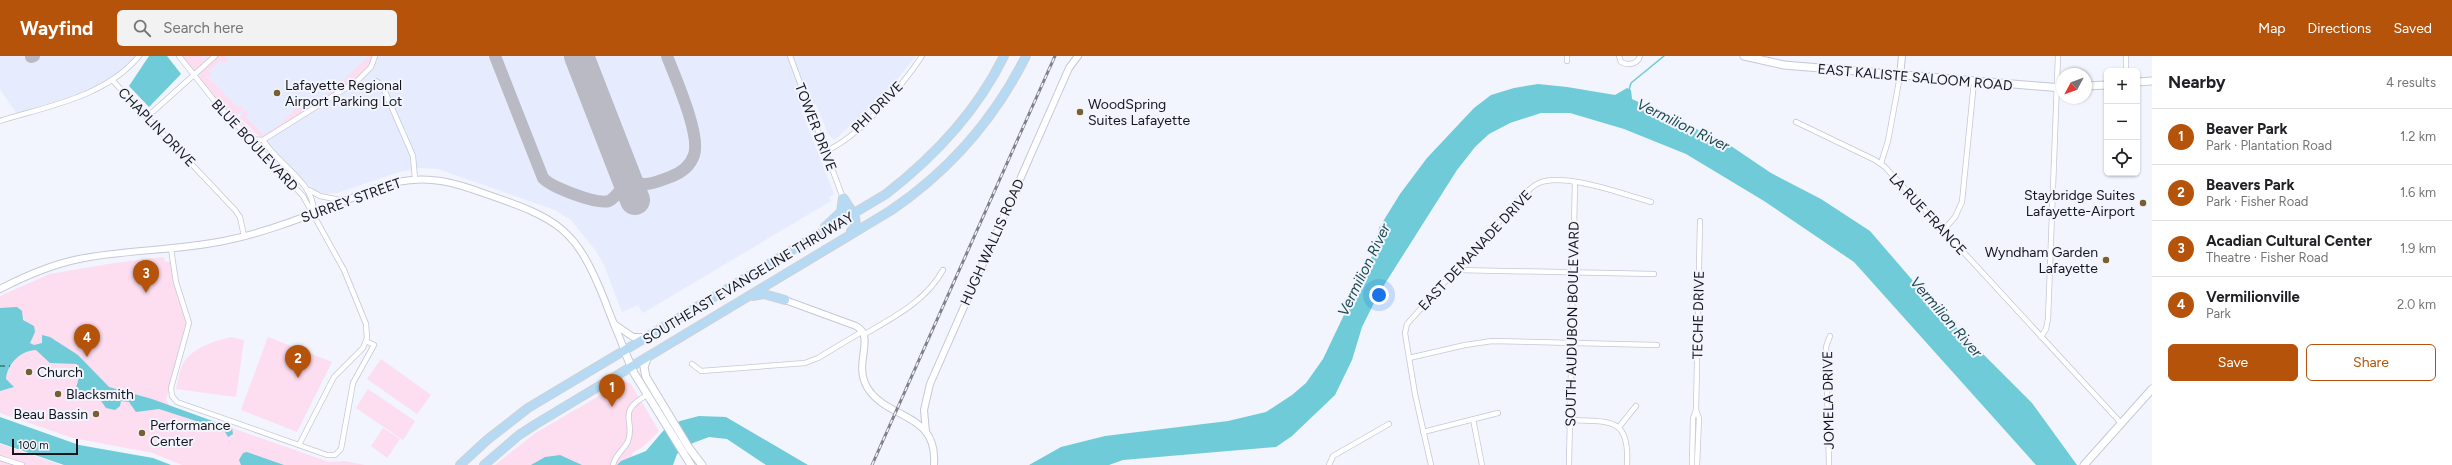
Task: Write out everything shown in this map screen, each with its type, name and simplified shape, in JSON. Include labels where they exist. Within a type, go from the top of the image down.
[{"type":"highway","name":"SOUTHEAST EVANGELINE THRUWAY","points":[[460,465],[487,440],[528,408],[625,352],[853,215],[901,182],[943,144],[984,91],[1004,56]]},
{"type":"highway","points":[[736,304],[904,201],[945,167],[976,136],[993,113],[1026,56]]},
{"type":"highway","points":[[842,238],[856,226],[853,215],[843,198]]},
{"type":"highway","points":[[805,243],[840,214],[843,207],[843,198]]},
{"type":"highway","points":[[838,224],[843,224],[846,227],[842,238]]},
{"type":"highway","points":[[780,277],[774,284],[775,292],[785,300]]},
{"type":"highway","points":[[736,304],[759,294],[785,300]]},
{"type":"highway","name":"SOUTHEAST EVANGELINE THRUWAY","points":[[484,465],[519,435],[630,366],[736,304]]},
{"type":"main road","name":"EAST KALISTE SALOOM ROAD","points":[[1744,56],[1784,66],[2056,88]]},
{"type":"main road","points":[[2140,82],[2152,81]]},
{"type":"main road","points":[[2092,86],[2104,85]]},
{"type":"main road","points":[[625,352],[630,366],[658,414],[691,465]]},
{"type":"main road","points":[[648,356],[644,362],[644,372],[665,409],[701,465]]},
{"type":"main road","points":[[2084,465],[2152,389]]},
{"type":"street","points":[[113,81],[139,56]]},
{"type":"street","name":"BLUE BOULEVARD","points":[[179,56],[193,76],[301,193],[314,213]]},
{"type":"street","points":[[147,117],[215,56]]},
{"type":"street","points":[[250,139],[263,140],[357,82],[371,67],[375,56]]},
{"type":"street","name":"TOWER DRIVE","points":[[790,56],[843,198]]},
{"type":"street","name":"PHI DRIVE","points":[[826,152],[861,126],[880,108],[904,81],[922,56]]},
{"type":"street","name":"HUGH WALLIS ROAD","points":[[926,432],[924,409],[930,384],[1069,68],[1078,56]]},
{"type":"street","points":[[1619,56],[1622,62],[1629,64],[1637,61],[1640,56]]},
{"type":"street","points":[[1880,164],[1888,141],[1900,76],[1902,56]]},
{"type":"street","points":[[2058,56],[2058,68]]},
{"type":"street","points":[[2126,56],[2126,68]]},
{"type":"street","name":"CHAPLIN DRIVE","points":[[0,121],[98,90],[113,81],[235,210],[240,218],[244,236]]},
{"type":"street","points":[[376,81],[382,85],[385,91],[412,156],[415,179]]},
{"type":"street","points":[[1943,230],[1955,217],[1962,202],[1974,82]]},
{"type":"street","points":[[2041,337],[2046,329],[2048,319],[2058,104]]},
{"type":"street","name":"LA RUE FRANCE","points":[[1796,122],[1880,164],[2121,423]]},
{"type":"street","name":"BLUE BOULEVARD","points":[[263,140],[306,188],[313,202],[314,213]]},
{"type":"street","name":"SURREY STREET","points":[[0,289],[37,271],[68,262],[213,244],[244,236],[314,213],[386,185],[415,179],[437,179],[457,184],[516,204],[556,224],[574,240],[588,261],[625,352]]},
{"type":"street","name":"EAST DEMANADE DRIVE","points":[[1431,465],[1409,358],[1405,333],[1407,324],[1518,201],[1537,184],[1547,180],[1575,182],[1652,202]]},
{"type":"street","name":"SOUTH AUDUBON BOULEVARD","points":[[1569,465],[1575,182]]},
{"type":"street","name":"BLUE BOULEVARD","points":[[306,188],[320,196],[345,201]]},
{"type":"street","points":[[299,445],[334,377],[360,353],[366,341],[366,324],[344,270],[332,250],[314,213]]},
{"type":"street","name":"TECHE DRIVE","points":[[1698,465],[1698,418],[1696,410],[1700,221]]},
{"type":"street","points":[[171,249],[174,275],[189,323],[172,386],[174,398],[180,403],[330,456],[339,452],[353,383],[374,345],[366,341]]},
{"type":"street","points":[[692,364],[701,370],[805,362],[818,358],[917,302],[935,284],[944,270]]},
{"type":"street","points":[[1457,270],[1654,274]]},
{"type":"street","points":[[785,300],[851,324],[864,332]]},
{"type":"street","points":[[613,323],[633,336],[651,336]]},
{"type":"street","points":[[864,332],[861,363],[866,386],[880,402],[911,418],[926,432],[932,445],[934,465]]},
{"type":"street","name":"JOMELA DRIVE","points":[[1829,465],[1826,347],[1830,336]]},
{"type":"street","points":[[1409,358],[1487,342],[1657,345]]},
{"type":"street","points":[[613,465],[615,458],[628,441],[628,414],[638,400],[647,395]]},
{"type":"street","points":[[1619,428],[1636,406]]},
{"type":"street","points":[[911,418],[919,416],[924,409]]},
{"type":"street","name":"TECHE DRIVE","points":[[1692,465],[1693,418],[1696,410]]},
{"type":"street","points":[[1424,432],[1498,413]]},
{"type":"street","points":[[1473,419],[1482,465]]},
{"type":"street","points":[[1570,420],[1608,422],[1619,428],[1628,442],[1628,465]]},
{"type":"street","points":[[1329,465],[1333,456],[1389,424]]},
{"type":"street","points":[[0,458],[22,465]]},
{"type":"shaded area","points":[[0,56],[136,56],[117,76],[90,90],[17,114],[0,89]]},
{"type":"shaded area","points":[[182,56],[199,56],[203,59],[212,56],[194,72]]},
{"type":"shaded area","points":[[191,56],[916,56],[880,100],[834,140],[828,134],[816,104],[801,110],[834,194],[829,197],[831,201],[643,313],[638,305],[622,312],[604,265],[596,251],[571,220],[555,210],[438,169],[421,168],[399,172],[337,193],[327,194],[316,191],[299,177],[251,127]]},
{"type":"shaded area","points":[[217,56],[225,56],[228,59],[225,63],[220,61],[209,71],[212,75],[209,78],[237,107],[241,105],[243,108],[237,116],[257,137],[224,109],[198,78],[199,72]]},
{"type":"shaded area","points":[[370,56],[372,56],[368,65],[356,79],[341,90],[316,104]]},
{"type":"shaded area","points":[[307,98],[311,103],[296,117],[262,139],[239,117],[245,110],[248,114],[245,116],[264,135],[279,125]]},
{"type":"shaded area","points":[[164,257],[165,262],[171,261],[175,284],[187,323],[166,400],[170,406],[199,421],[232,428],[329,462],[345,461],[365,465],[182,465],[153,453],[73,438],[0,413],[0,296],[50,274],[114,263]]},
{"type":"shaded area","points":[[231,337],[244,340],[236,397],[176,389],[181,368],[193,352],[205,345]]},
{"type":"shaded area","points":[[268,337],[332,362],[297,432],[241,410]]},
{"type":"shaded area","points":[[381,359],[431,395],[417,414],[367,379]]},
{"type":"shaded area","points":[[624,381],[631,384],[659,431],[643,447],[632,453],[633,465],[495,465],[534,434]]},
{"type":"shaded area","points":[[368,389],[415,421],[403,440],[356,408]]},
{"type":"shaded area","points":[[383,428],[400,439],[387,458],[371,446]]},
{"type":"shaded area","points":[[0,444],[61,465],[0,465]]},
{"type":"water","points":[[149,56],[167,56],[181,74],[149,107],[129,86]]},
{"type":"water","name":"Vermilion River","points":[[1538,84],[1615,95],[1627,88],[1631,90],[1632,99],[1728,144],[1771,173],[1821,199],[1870,231],[1933,304],[2032,403],[2077,465],[2036,465],[1854,262],[1764,201],[1686,154],[1624,129],[1570,113],[1541,113],[1510,123],[1489,134],[1475,147],[1457,170],[1379,293],[1362,327],[1352,360],[1335,395],[1292,436],[1276,447],[1123,460],[1109,465],[1029,465],[1061,447],[1105,436],[1228,421],[1266,412],[1292,395],[1306,383],[1323,359],[1372,256],[1379,228],[1400,194],[1427,158],[1474,108],[1491,95],[1514,88]]},
{"type":"water","points":[[17,307],[22,311],[23,320],[34,326],[35,332],[30,343],[34,345],[42,343],[42,335],[50,337],[78,355],[109,387],[152,399],[232,428],[233,434],[228,437],[224,430],[159,409],[136,412],[129,402],[121,401],[120,406],[115,410],[106,408],[99,398],[88,397],[76,388],[80,374],[77,364],[50,363],[36,350],[25,352],[12,363],[6,379],[14,387],[0,391],[0,308]]},
{"type":"water","points":[[699,416],[726,417],[808,465],[766,465],[727,439],[709,437],[693,443],[677,454],[673,465],[617,465],[621,461],[646,451],[664,430],[680,421]]},
{"type":"water","points":[[0,417],[79,445],[153,458],[171,465],[64,465],[0,443]]},
{"type":"water","points":[[247,452],[284,465],[241,465],[239,460],[243,453]]},
{"type":"water","points":[[560,455],[582,465],[531,465],[545,457]]},
{"type":"waterway","points":[[1629,90],[1631,83],[1664,56]]},
{"type":"ferry route","points":[[0,366],[10,366]]},
{"type":"taxiway","points":[[495,56],[543,178],[564,190],[585,198],[603,202],[609,201],[614,197],[627,180],[648,184],[674,175],[688,166],[694,155],[694,134],[691,120],[667,56]]},
{"type":"runway","points":[[579,56],[635,200]]},
{"type":"railway","points":[[872,465],[1055,56]]},
{"type":"place","name":"Lafayette Regional Airport Parking Lot","points":[[277,93]]},
{"type":"place","name":"WoodSpring Suites Lafayette","points":[[1080,112]]},
{"type":"place","name":"Staybridge Suites Lafayette-Airport","points":[[2143,203]]},
{"type":"place","name":"Wyndham Garden Lafayette","points":[[2106,260]]},
{"type":"place","name":"Acadian Cultural Center","points":[[146,293]]},
{"type":"place","name":"Vermilionville","points":[[87,357]]},
{"type":"place","name":"Church","points":[[29,372]]},
{"type":"place","name":"Beavers Park","points":[[298,378]]},
{"type":"place","name":"Blacksmith","points":[[58,394]]},
{"type":"place","name":"Beaver Park","points":[[612,407]]},
{"type":"place","name":"Beau Bassin","points":[[96,414]]},
{"type":"place","name":"Performance Center","points":[[142,433]]}]
